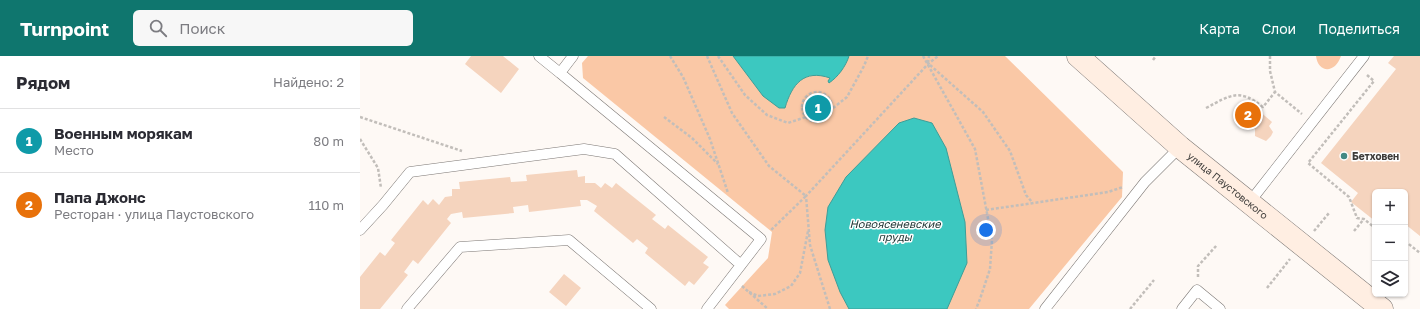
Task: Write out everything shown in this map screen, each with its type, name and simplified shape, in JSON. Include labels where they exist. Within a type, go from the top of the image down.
[{"type":"main road","name":"улица Паустовского","points":[[1078,56],[1180,147],[1382,309]]},
{"type":"lane","points":[[539,56],[761,239],[706,309]]},
{"type":"lane","points":[[560,73],[573,56]]},
{"type":"lane","points":[[1249,203],[1364,56]]},
{"type":"lane","points":[[1045,309],[1145,182],[1180,147]]},
{"type":"lane","points":[[360,230],[410,172],[584,149],[615,154],[741,265]]},
{"type":"lane","points":[[407,309],[460,248],[569,240],[651,309]]},
{"type":"lane","points":[[1182,309],[1197,290],[1220,309]]},
{"type":"path","points":[[670,56],[683,77],[710,139],[737,219]]},
{"type":"path","points":[[707,56],[732,113],[769,166],[806,196],[810,245],[830,309]]},
{"type":"path","points":[[718,56],[745,95],[767,115],[788,123],[806,117]]},
{"type":"path","points":[[833,108],[847,97],[868,56]]},
{"type":"path","points":[[923,56],[975,149],[992,240],[990,269],[976,309]]},
{"type":"path","points":[[928,64],[929,56]]},
{"type":"path","points":[[761,239],[806,196],[928,64],[938,56]]},
{"type":"path","points":[[1153,60],[1156,56]]},
{"type":"path","points":[[1270,56],[1270,71],[1275,92],[1295,109]]},
{"type":"path","points":[[928,64],[983,112],[1010,151],[1026,195],[1032,202]]},
{"type":"path","points":[[1357,66],[1374,81],[1308,163],[1349,197],[1357,218],[1364,219],[1372,226]]},
{"type":"path","points":[[818,91],[829,96],[833,108],[831,114],[827,118],[816,122],[810,121],[806,117],[802,106],[803,100],[807,95],[818,91]]},
{"type":"path","points":[[1206,108],[1224,98],[1239,94],[1251,98],[1263,107],[1275,92]]},
{"type":"path","points":[[360,117],[463,151]]},
{"type":"path","points":[[664,117],[692,138],[719,165]]},
{"type":"path","points":[[360,139],[378,168],[383,205]]},
{"type":"path","points":[[986,210],[1032,202],[1108,192]]},
{"type":"path","points":[[1354,231],[1364,219]]},
{"type":"path","points":[[749,292],[758,296],[775,294],[791,286],[800,274],[809,227]]},
{"type":"path","points":[[1408,243],[1420,253]]},
{"type":"path","points":[[1198,266],[1217,244]]},
{"type":"path","points":[[732,277],[768,309]]},
{"type":"path","points":[[1130,309],[1154,280]]},
{"type":"shaded area","points":[[588,56],[1005,56],[1123,172],[1122,197],[1029,309],[729,309],[725,305],[768,258],[772,232],[583,78],[582,63]]},
{"type":"shaded area","points":[[1316,56],[1341,56],[1335,66],[1327,69],[1320,66],[1317,62]]},
{"type":"water","points":[[733,56],[849,56],[846,64],[836,78],[829,83],[828,81],[830,78],[821,76],[806,77],[795,86],[785,108],[779,108],[763,96]]},
{"type":"water","name":"Новоясеневские пруды","points":[[914,118],[932,123],[946,148],[965,222],[967,263],[947,309],[849,309],[840,292],[828,260],[825,230],[828,207],[846,177],[899,123]]},
{"type":"building","points":[[471,56],[503,56],[519,69],[501,93],[465,64]]},
{"type":"building","points":[[1394,56],[1420,56],[1420,236],[1408,226],[1408,189],[1372,189],[1372,219],[1351,202],[1358,193],[1321,163],[1396,69],[1388,63]]},
{"type":"building","points":[[1251,102],[1251,104],[1272,122],[1269,126],[1273,132],[1266,141],[1255,136],[1255,129],[1238,117],[1239,110],[1247,106],[1247,103]]},
{"type":"building","points":[[577,170],[578,177],[585,176],[585,183],[595,183],[601,188],[605,183],[612,188],[616,183],[656,215],[652,219],[665,229],[668,225],[708,257],[703,263],[709,267],[694,285],[689,281],[685,286],[645,253],[648,248],[637,239],[633,243],[594,211],[597,206],[587,200],[580,200],[581,206],[529,212],[528,205],[513,207],[514,213],[463,218],[462,212],[451,214],[447,219],[451,223],[418,264],[413,260],[404,272],[408,275],[380,309],[360,309],[360,277],[380,252],[385,256],[395,243],[391,240],[423,200],[428,205],[433,199],[439,205],[445,197],[452,196],[452,189],[460,189],[459,182],[510,177],[511,182],[527,181],[526,175]]},
{"type":"building","points":[[564,274],[581,288],[566,306],[549,292]]},
{"type":"place","name":"Военным морякам","points":[[818,108]]},
{"type":"place","name":"Папа Джонс","points":[[1248,115]]},
{"type":"place","name":"Бетховен","points":[[1344,156]]}]
